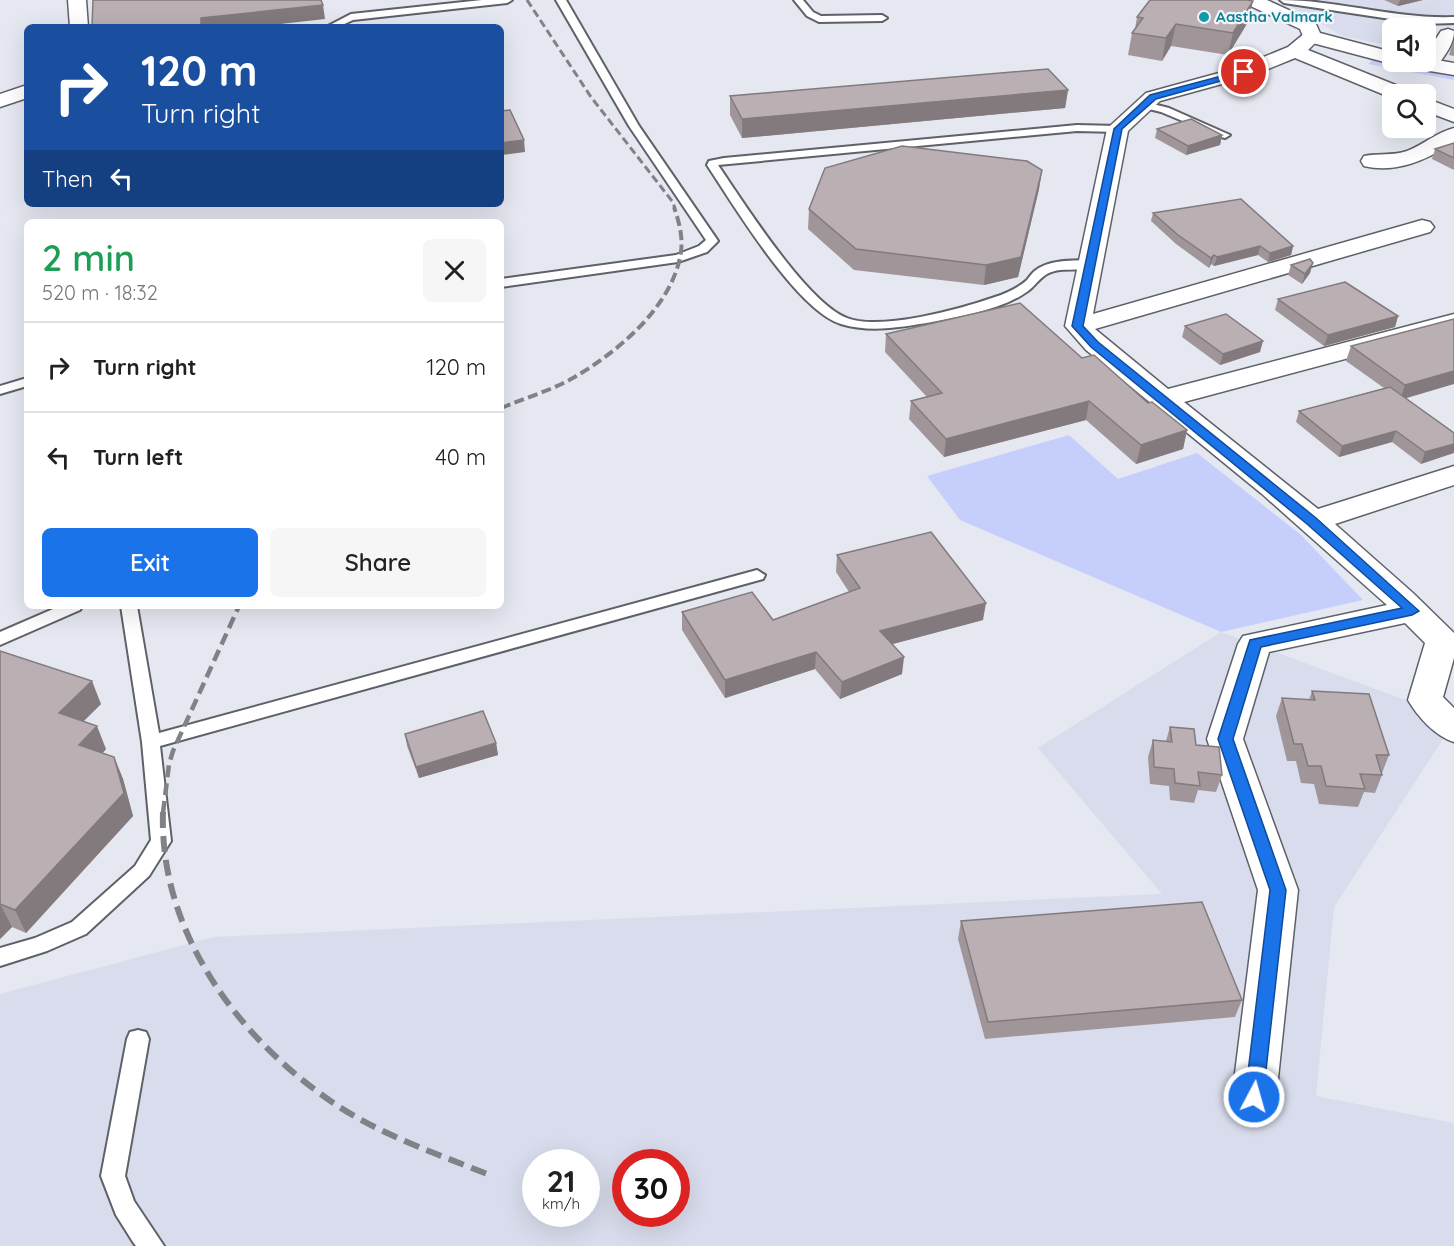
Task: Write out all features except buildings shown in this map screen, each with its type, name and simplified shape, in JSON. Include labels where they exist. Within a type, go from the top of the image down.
[{"type":"street","points":[[77,0],[79,24]]},
{"type":"street","points":[[1252,0],[1308,26],[1303,44]]},
{"type":"street","points":[[1436,49],[1451,27]]},
{"type":"street","points":[[1303,44],[1382,84]]},
{"type":"street","points":[[1078,326],[1118,129],[1153,97],[1244,72],[1303,44],[1339,44],[1382,51]]},
{"type":"street","points":[[1339,44],[1382,55]]},
{"type":"street","points":[[1436,61],[1454,64]]},
{"type":"street","points":[[1436,66],[1454,69]]},
{"type":"street","points":[[0,101],[24,93]]},
{"type":"street","points":[[1436,109],[1454,116]]},
{"type":"street","points":[[1372,161],[1393,162],[1411,159],[1454,134]]},
{"type":"street","points":[[1078,326],[1422,227]]},
{"type":"street","points":[[1162,399],[1454,322]]},
{"type":"street","points":[[1078,326],[1095,344],[1312,521],[1442,641],[1425,700],[1454,729]]},
{"type":"street","points":[[1312,521],[1454,475]]},
{"type":"street","points":[[1254,1097],[1278,890],[1225,739],[1255,644],[1412,611]]},
{"type":"lane","points":[[337,24],[351,17],[507,0]]},
{"type":"lane","points":[[504,283],[678,258],[703,249],[712,241],[634,126],[561,0]]},
{"type":"lane","points":[[798,0],[810,15],[819,19],[882,18]]},
{"type":"lane","points":[[1284,0],[1434,22],[1451,27]]},
{"type":"lane","points":[[1145,105],[1165,110],[1225,135]]},
{"type":"lane","points":[[1090,264],[1049,268],[1040,272],[1029,285],[1014,294],[940,316],[870,324],[844,321],[831,315],[806,293],[767,243],[712,165],[724,161],[1077,128],[1118,129]]},
{"type":"lane","points":[[0,390],[24,383]]},
{"type":"lane","points":[[151,742],[757,575]]},
{"type":"lane","points":[[0,639],[67,609]]},
{"type":"lane","points":[[0,957],[40,945],[79,928],[142,871],[161,841],[151,742],[129,609]]},
{"type":"lane","points":[[138,1039],[113,1176],[124,1207],[141,1234],[152,1246]]},
{"type":"shaded area","points":[[1279,0],[1454,0],[1454,27],[1436,25],[1436,18],[1382,18],[1382,44],[1343,36]]},
{"type":"shaded area","points":[[1377,57],[1382,58],[1382,67],[1368,64]]},
{"type":"shaded area","points":[[1436,69],[1454,73],[1454,80],[1411,72],[1436,72]]},
{"type":"shaded area","points":[[1069,435],[1118,479],[1197,453],[1301,535],[1363,600],[1221,632],[960,520],[927,476]]},
{"type":"shaded area","points":[[1221,632],[1454,718],[1454,722],[1334,907],[1316,1096],[1454,1123],[1454,1246],[0,1246],[0,994],[214,937],[1162,894],[1038,748]]},
{"type":"railway","points":[[527,0],[591,97],[672,201],[675,208]]},
{"type":"railway","points":[[504,407],[573,378],[608,355],[641,326],[667,291],[676,272],[681,252],[681,240],[674,207]]},
{"type":"railway","points":[[163,813],[169,764],[173,751],[238,609]]},
{"type":"railway","points":[[163,813],[165,856],[174,898],[190,939],[210,977],[236,1013],[265,1046],[297,1076],[350,1114],[410,1143],[492,1176]]},
{"type":"place","name":"Aastha Valmark","points":[[1204,17]]},
{"type":"route","points":[[1244,72],[1153,97],[1118,129],[1078,326],[1095,344],[1312,521],[1412,611],[1255,644],[1225,739],[1278,890],[1254,1097]]}]
